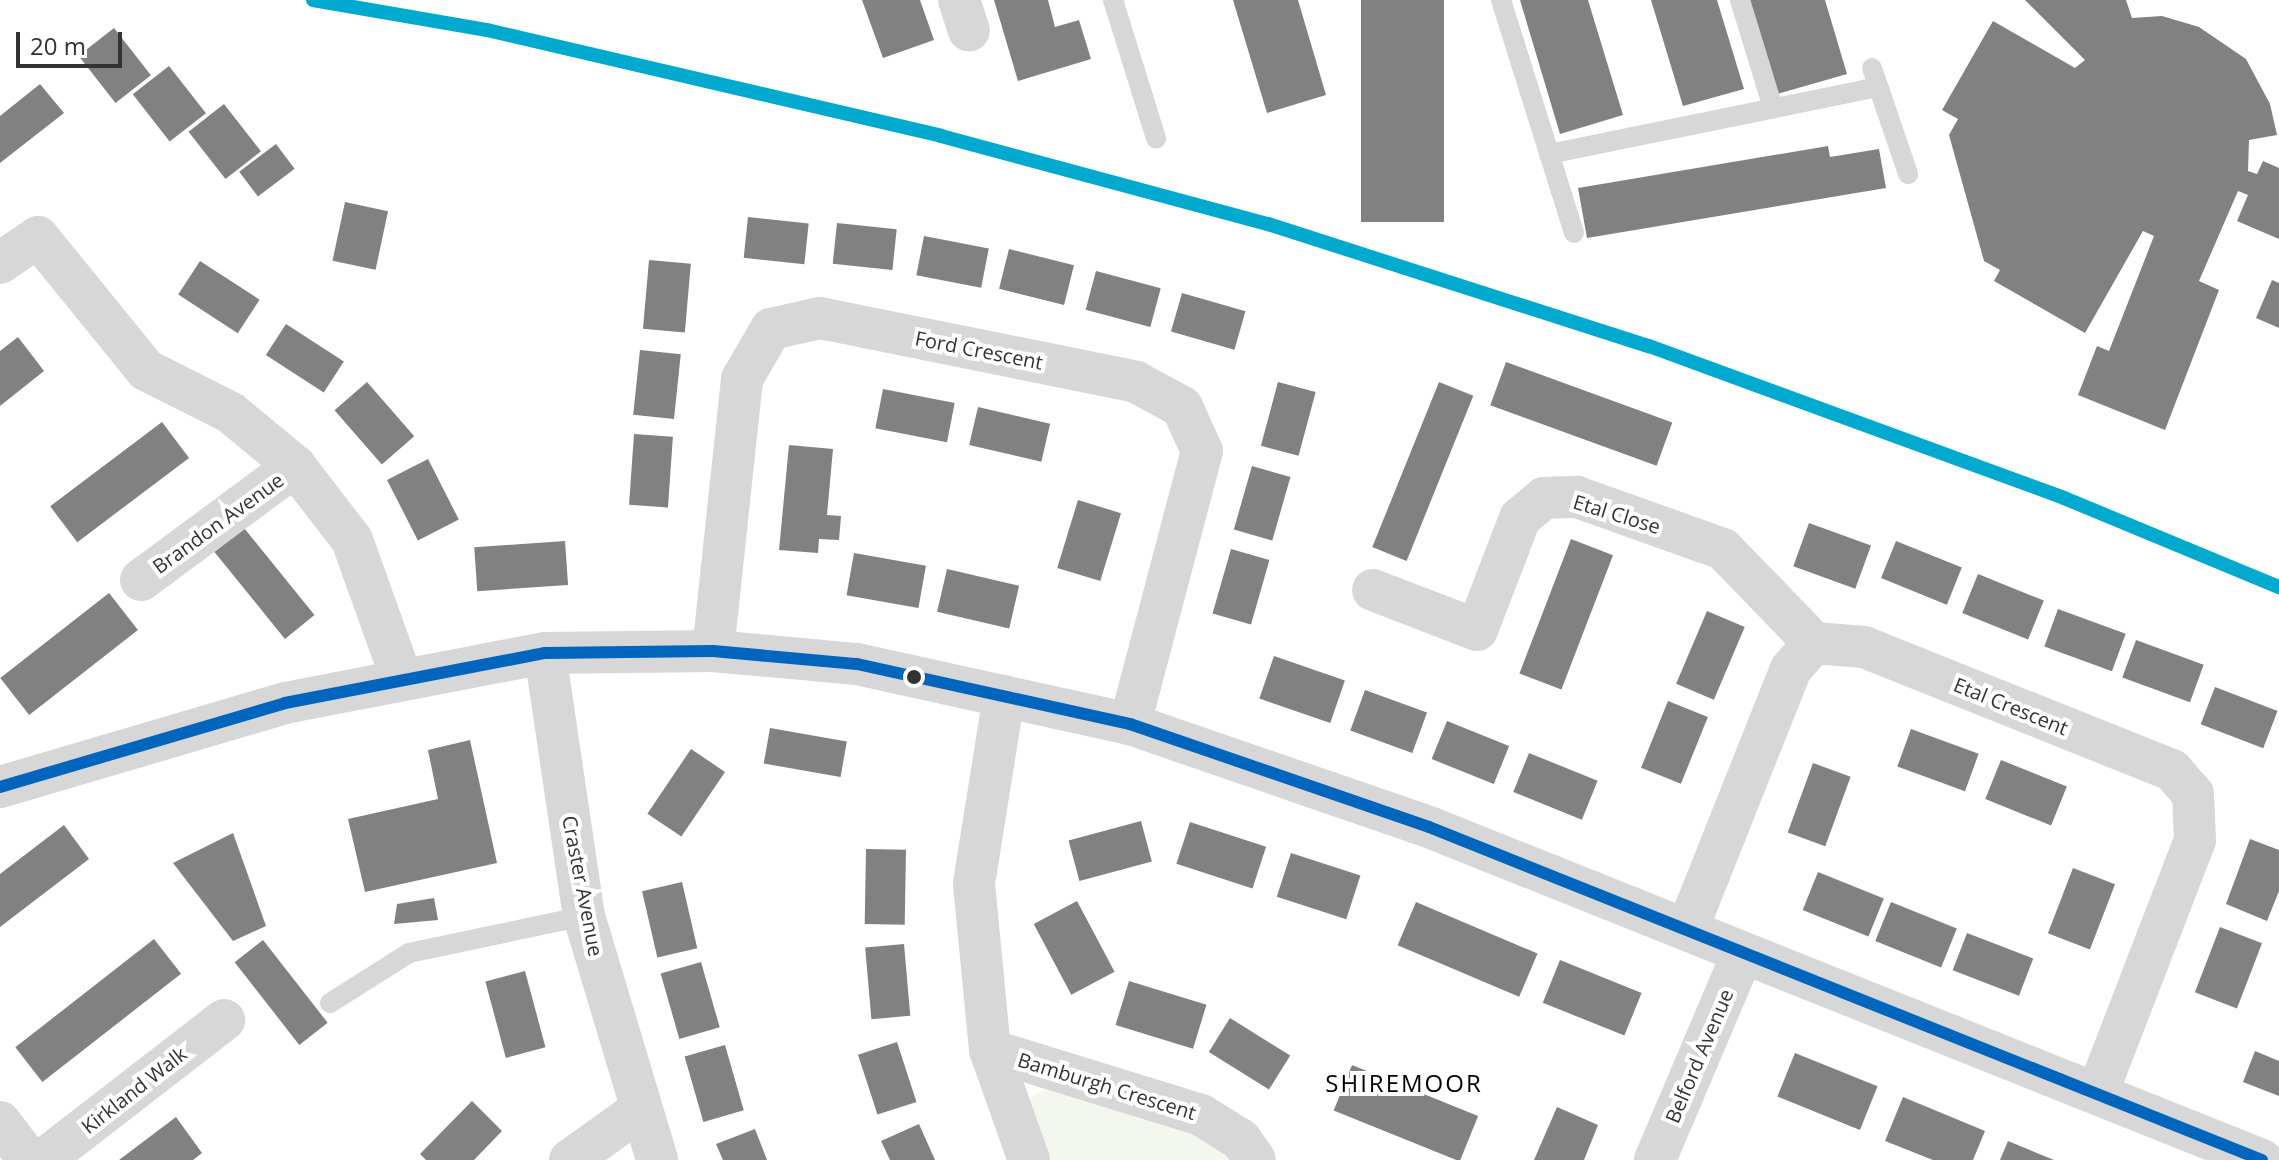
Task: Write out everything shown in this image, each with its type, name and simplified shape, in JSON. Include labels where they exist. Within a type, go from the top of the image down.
[{"type":"street","name":"Brandon Avenue","points":[[0,263],[38,237],[146,370],[231,413],[295,466],[352,540],[401,677]]},
{"type":"street","name":"Ford Crescent","points":[[713,651],[742,379],[771,329],[820,318],[1136,382],[1182,407],[1202,451],[1130,724]]},
{"type":"street","name":"Brandon Avenue","points":[[141,580],[295,466]]},
{"type":"street","name":"Etal Close","points":[[1373,590],[1477,630],[1520,518],[1544,498],[1577,497],[1723,549],[1814,643]]},
{"type":"street","points":[[1687,930],[1791,669],[1814,643]]},
{"type":"street","name":"Etal Crescent","points":[[1814,643],[1864,647],[2172,770],[2193,794],[2195,840],[2097,1094]]},
{"type":"street","points":[[0,787],[401,677],[545,653],[713,651],[857,664],[1130,724],[1429,827],[2262,1160]]},
{"type":"street","name":"Craster Avenue","points":[[545,653],[584,916],[637,1112],[657,1160]]},
{"type":"street","name":"Bamburgh Crescent","points":[[1004,696],[974,884],[990,1050],[1029,1160]]},
{"type":"street","name":"Belford Avenue","points":[[1655,1160],[1743,953]]},
{"type":"street","name":"Kirkland Walk","points":[[43,1160],[224,1020]]},
{"type":"street","name":"Bamburgh Crescent","points":[[990,1050],[1201,1115],[1241,1140],[1255,1160]]},
{"type":"street","points":[[570,1160],[637,1112]]},
{"type":"street","points":[[0,1122],[29,1160]]},
{"type":"lane","points":[[1113,0],[1156,138]]},
{"type":"lane","points":[[1501,0],[1574,233]]},
{"type":"lane","points":[[1740,0],[1773,108]]},
{"type":"lane","points":[[1549,154],[1773,108],[1875,77],[1908,174]]},
{"type":"lane","points":[[330,1003],[409,953],[584,916]]},
{"type":"shaded area","points":[[1056,1084],[1202,1128],[1239,1160],[1048,1160],[1029,1124],[1030,1097]]},
{"type":"building","points":[[862,0],[920,0],[934,40],[883,58]]},
{"type":"building","points":[[994,0],[1048,0],[1055,27],[1079,20],[1091,59],[1018,81]]},
{"type":"building","points":[[1233,0],[1298,0],[1326,95],[1267,113]]},
{"type":"building","points":[[1361,0],[1444,0],[1444,222],[1361,222]]},
{"type":"building","points":[[1520,0],[1588,0],[1623,115],[1560,134]]},
{"type":"building","points":[[1651,0],[1717,0],[1744,89],[1683,106]]},
{"type":"building","points":[[1749,0],[1825,0],[1847,74],[1777,94]]},
{"type":"building","points":[[2025,0],[2126,0],[2132,18],[2162,16],[2199,27],[2246,59],[2270,104],[2277,135],[2249,140],[2248,171],[2257,174],[2263,161],[2279,168],[2279,239],[2237,221],[2248,195],[2238,191],[2199,281],[2219,290],[2165,430],[2078,395],[2097,346],[2109,351],[2154,236],[2143,231],[2085,333],[1994,281],[2000,270],[1984,261],[1949,135],[1958,119],[1942,110],[1993,21],[2075,68],[2085,60]]},
{"type":"building","points":[[114,28],[151,75],[115,103],[79,56]]},
{"type":"building","points":[[169,66],[206,113],[170,142],[133,94]]},
{"type":"building","points":[[40,84],[64,113],[0,163],[0,116]]},
{"type":"building","points":[[224,104],[261,151],[225,179],[189,132]]},
{"type":"building","points":[[276,144],[295,169],[258,196],[239,172]]},
{"type":"building","points":[[1828,146],[1830,157],[1879,149],[1886,188],[1587,238],[1578,188]]},
{"type":"building","points":[[345,202],[388,211],[376,270],[333,261]]},
{"type":"building","points":[[748,217],[809,223],[804,264],[744,258]]},
{"type":"building","points":[[837,223],[897,229],[892,270],[833,264]]},
{"type":"building","points":[[924,236],[989,249],[981,288],[916,275]]},
{"type":"building","points":[[1009,249],[1074,265],[1064,305],[999,289]]},
{"type":"building","points":[[649,260],[691,264],[685,332],[643,329]]},
{"type":"building","points":[[200,261],[260,300],[238,333],[178,295]]},
{"type":"building","points":[[1096,271],[1161,288],[1150,327],[1086,310]]},
{"type":"building","points":[[2272,280],[2279,283],[2279,328],[2256,318]]},
{"type":"building","points":[[1182,293],[1245,311],[1234,350],[1171,331]]},
{"type":"building","points":[[286,324],[344,362],[324,393],[266,355]]},
{"type":"building","points":[[18,337],[44,371],[0,406],[0,351]]},
{"type":"building","points":[[640,350],[681,354],[674,419],[633,415]]},
{"type":"building","points":[[1506,362],[1672,423],[1657,466],[1490,405]]},
{"type":"building","points":[[367,382],[414,436],[382,465],[335,410]]},
{"type":"building","points":[[1278,382],[1316,392],[1299,456],[1261,446]]},
{"type":"building","points":[[1439,382],[1473,396],[1407,561],[1372,547]]},
{"type":"building","points":[[883,389],[955,403],[947,442],[875,428]]},
{"type":"building","points":[[978,407],[1050,424],[1041,462],[969,445]]},
{"type":"building","points":[[162,422],[189,458],[77,542],[50,506]]},
{"type":"building","points":[[634,434],[673,437],[668,508],[629,505]]},
{"type":"building","points":[[789,445],[833,449],[827,515],[841,516],[839,540],[819,539],[818,553],[779,550]]},
{"type":"building","points":[[428,459],[459,520],[418,540],[387,480]]},
{"type":"building","points":[[1252,466],[1290,477],[1272,540],[1234,529]]},
{"type":"building","points":[[1078,500],[1121,513],[1100,581],[1057,568]]},
{"type":"building","points":[[1809,523],[1871,546],[1855,589],[1793,566]]},
{"type":"building","points":[[244,528],[314,615],[285,639],[214,552]]},
{"type":"building","points":[[1571,539],[1613,555],[1561,690],[1519,673]]},
{"type":"building","points":[[565,541],[568,585],[477,591],[474,547]]},
{"type":"building","points":[[1896,541],[1962,568],[1947,605],[1881,578]]},
{"type":"building","points":[[1231,549],[1269,560],[1251,624],[1213,613]]},
{"type":"building","points":[[854,553],[926,566],[918,608],[847,595]]},
{"type":"building","points":[[947,569],[1019,586],[1009,629],[937,612]]},
{"type":"building","points":[[1978,574],[2044,601],[2028,640],[1962,613]]},
{"type":"building","points":[[109,593],[138,630],[29,715],[0,678]]},
{"type":"building","points":[[2058,609],[2126,634],[2112,671],[2044,647]]},
{"type":"building","points":[[1707,611],[1745,627],[1714,700],[1676,684]]},
{"type":"building","points":[[2136,640],[2204,665],[2190,702],[2122,678]]},
{"type":"building","points":[[1274,656],[1345,680],[1330,723],[1259,699]]},
{"type":"building","points":[[2215,687],[2278,711],[2263,748],[2201,724]]},
{"type":"building","points":[[1365,690],[1427,713],[1412,753],[1350,730]]},
{"type":"building","points":[[1668,701],[1708,717],[1681,784],[1641,768]]},
{"type":"building","points":[[1447,721],[1509,746],[1494,784],[1432,759]]},
{"type":"building","points":[[770,728],[847,742],[841,777],[764,763]]},
{"type":"building","points":[[1911,729],[1979,754],[1965,791],[1897,767]]},
{"type":"building","points":[[470,740],[497,863],[365,892],[348,819],[438,799],[428,750]]},
{"type":"building","points":[[691,749],[725,772],[681,837],[647,814]]},
{"type":"building","points":[[1529,753],[1598,781],[1582,820],[1513,792]]},
{"type":"building","points":[[2001,760],[2067,787],[2051,826],[1985,799]]},
{"type":"building","points":[[1813,763],[1851,777],[1825,846],[1788,833]]},
{"type":"building","points":[[1141,821],[1152,862],[1079,881],[1069,840]]},
{"type":"building","points":[[1190,822],[1266,847],[1252,889],[1176,864]]},
{"type":"building","points":[[64,825],[89,859],[0,927],[0,874]]},
{"type":"building","points":[[233,833],[266,926],[233,941],[173,863]]},
{"type":"building","points":[[2250,839],[2279,850],[2279,891],[2267,921],[2226,904]]},
{"type":"building","points":[[866,849],[906,850],[905,925],[865,924]]},
{"type":"building","points":[[1291,853],[1360,876],[1346,919],[1277,897]]},
{"type":"building","points":[[2073,868],[2115,884],[2090,949],[2048,933]]},
{"type":"building","points":[[1818,872],[1884,899],[1868,937],[1803,910]]},
{"type":"building","points":[[682,882],[697,948],[657,957],[642,891]]},
{"type":"building","points":[[434,898],[438,920],[394,924],[397,904]]},
{"type":"building","points":[[1077,901],[1115,972],[1071,995],[1034,924]]},
{"type":"building","points":[[1416,902],[1538,954],[1519,997],[1398,945]]},
{"type":"building","points":[[1891,902],[1957,929],[1941,968],[1875,941]]},
{"type":"building","points":[[2220,927],[2262,943],[2237,1008],[2195,992]]},
{"type":"building","points":[[1967,933],[2033,958],[2019,996],[1953,970]]},
{"type":"building","points":[[154,939],[181,974],[42,1082],[15,1047]]},
{"type":"building","points":[[263,940],[328,1023],[299,1045],[235,962]]},
{"type":"building","points":[[904,944],[910,1016],[871,1019],[865,947]]},
{"type":"building","points":[[1560,960],[1642,993],[1624,1036],[1543,1003]]},
{"type":"building","points":[[701,962],[720,1027],[679,1039],[661,974]]},
{"type":"building","points":[[525,971],[545,1047],[506,1058],[485,982]]},
{"type":"building","points":[[1129,981],[1206,1005],[1193,1049],[1116,1025]]},
{"type":"building","points":[[1230,1018],[1290,1056],[1269,1090],[1209,1052]]},
{"type":"building","points":[[897,1042],[916,1102],[877,1115],[858,1055]]},
{"type":"building","points":[[725,1045],[744,1110],[703,1122],[685,1057]]},
{"type":"building","points":[[2255,1051],[2279,1061],[2279,1096],[2243,1082]]},
{"type":"building","points":[[1795,1053],[1878,1086],[1860,1130],[1777,1097]]},
{"type":"building","points":[[1352,1065],[1478,1116],[1460,1160],[1456,1160],[1334,1110]]},
{"type":"building","points":[[1903,1097],[1985,1131],[1973,1160],[1933,1160],[1885,1141]]},
{"type":"building","points":[[472,1101],[502,1131],[474,1160],[426,1160],[420,1154]]},
{"type":"building","points":[[1557,1107],[1598,1125],[1584,1160],[1534,1160]]},
{"type":"building","points":[[176,1117],[202,1153],[193,1160],[119,1160]]},
{"type":"building","points":[[919,1124],[935,1160],[890,1160],[881,1141]]},
{"type":"building","points":[[755,1129],[767,1160],[723,1160],[716,1144]]},
{"type":"building","points":[[2008,1141],[2054,1160],[2000,1160]]},
{"type":"transit line","points":[[313,0],[487,30],[941,136],[1268,224],[1649,346],[2064,498],[2279,587]]},
{"type":"transit line","points":[[0,787],[285,703],[545,653],[713,651],[857,664],[1130,724],[1429,827],[2262,1160]]},
{"type":"district","name":"SHIREMOOR","points":[[1404,1083]]}]
